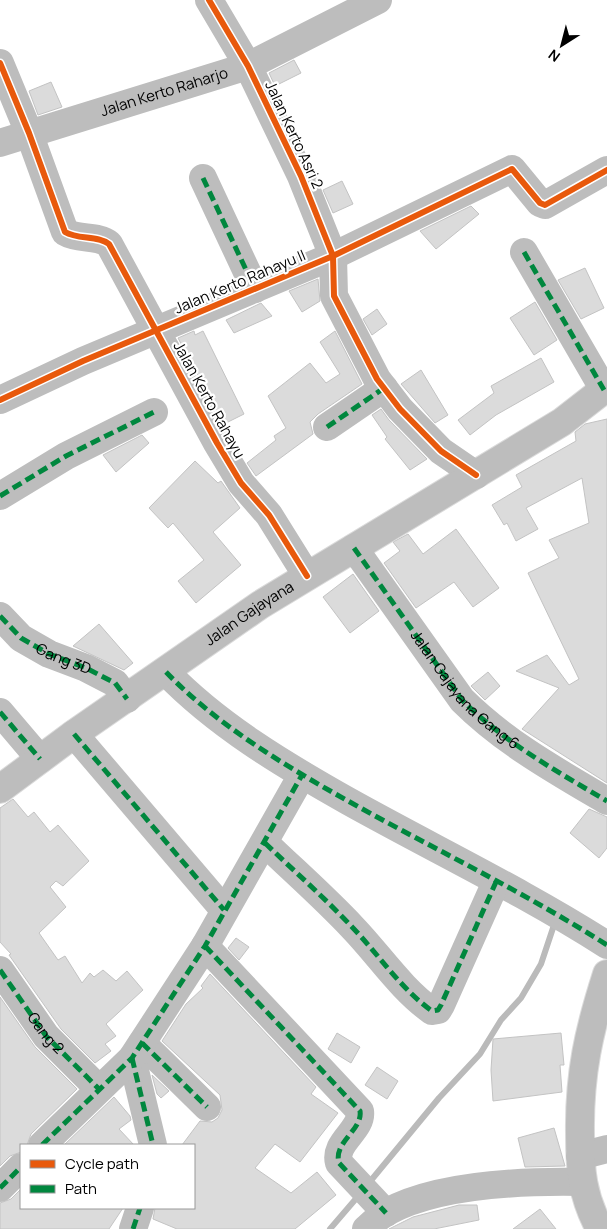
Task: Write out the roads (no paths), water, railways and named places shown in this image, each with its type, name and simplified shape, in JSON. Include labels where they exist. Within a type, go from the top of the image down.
[{"type":"street","name":"Jalan Kerto Asri 2","points":[[209,0],[248,66],[300,176],[333,256],[334,296],[377,379],[400,409],[441,451],[476,475]]},
{"type":"street","name":"Jalan Kerto Raharjo","points":[[0,143],[248,66],[378,0]]},
{"type":"street","name":"Jalan Kerto Rahayu","points":[[0,63],[29,133],[65,232],[74,237],[102,240],[109,244],[236,475],[269,515],[307,576]]},
{"type":"street","name":"Jalan Kerto Rahayu II","points":[[0,400],[157,330],[333,256],[512,169],[540,203],[545,205],[607,170]]},
{"type":"street","points":[[203,178],[255,289]]},
{"type":"street","points":[[524,252],[605,388]]},
{"type":"street","points":[[327,427],[384,388]]},
{"type":"street","name":"Jalan Gajayana","points":[[0,789],[74,734],[128,699],[260,605],[562,422],[605,388]]},
{"type":"street","points":[[0,496],[66,456],[154,412]]},
{"type":"street","name":"Jalan Gajayana Gang 6","points":[[354,548],[462,700],[479,717],[537,759],[607,801]]},
{"type":"street","name":"Gang 3D","points":[[0,616],[20,638],[49,654],[86,668],[114,683],[128,699]]},
{"type":"street","points":[[166,672],[182,689],[227,725],[302,775],[496,882],[547,907],[607,945]]},
{"type":"street","points":[[0,712],[40,759]]},
{"type":"street","points":[[74,734],[224,910]]},
{"type":"street","points":[[43,1144],[137,1050],[205,946],[302,775]]},
{"type":"street","points":[[265,843],[352,927],[422,1004],[432,1011],[438,1010],[441,1005],[496,882]]},
{"type":"street","points":[[205,946],[360,1111],[360,1118],[338,1151],[339,1163],[370,1205],[440,1195],[581,1169],[607,1149]]},
{"type":"street","name":"Gang 2","points":[[0,970],[46,1036],[98,1089]]},
{"type":"street","points":[[600,1229],[588,1206],[581,1169],[581,1073],[588,1035],[607,974]]},
{"type":"street","points":[[137,1050],[207,1107]]},
{"type":"street","points":[[137,1050],[153,1144]]},
{"type":"street","points":[[0,1188],[20,1168]]},
{"type":"street","points":[[133,1229],[140,1209]]},
{"type":"waterway","points":[[368,1184],[439,1098],[480,1054],[501,1020],[521,998],[541,964],[555,922]]},
{"type":"waterway","points":[[330,1229],[360,1194]]}]
